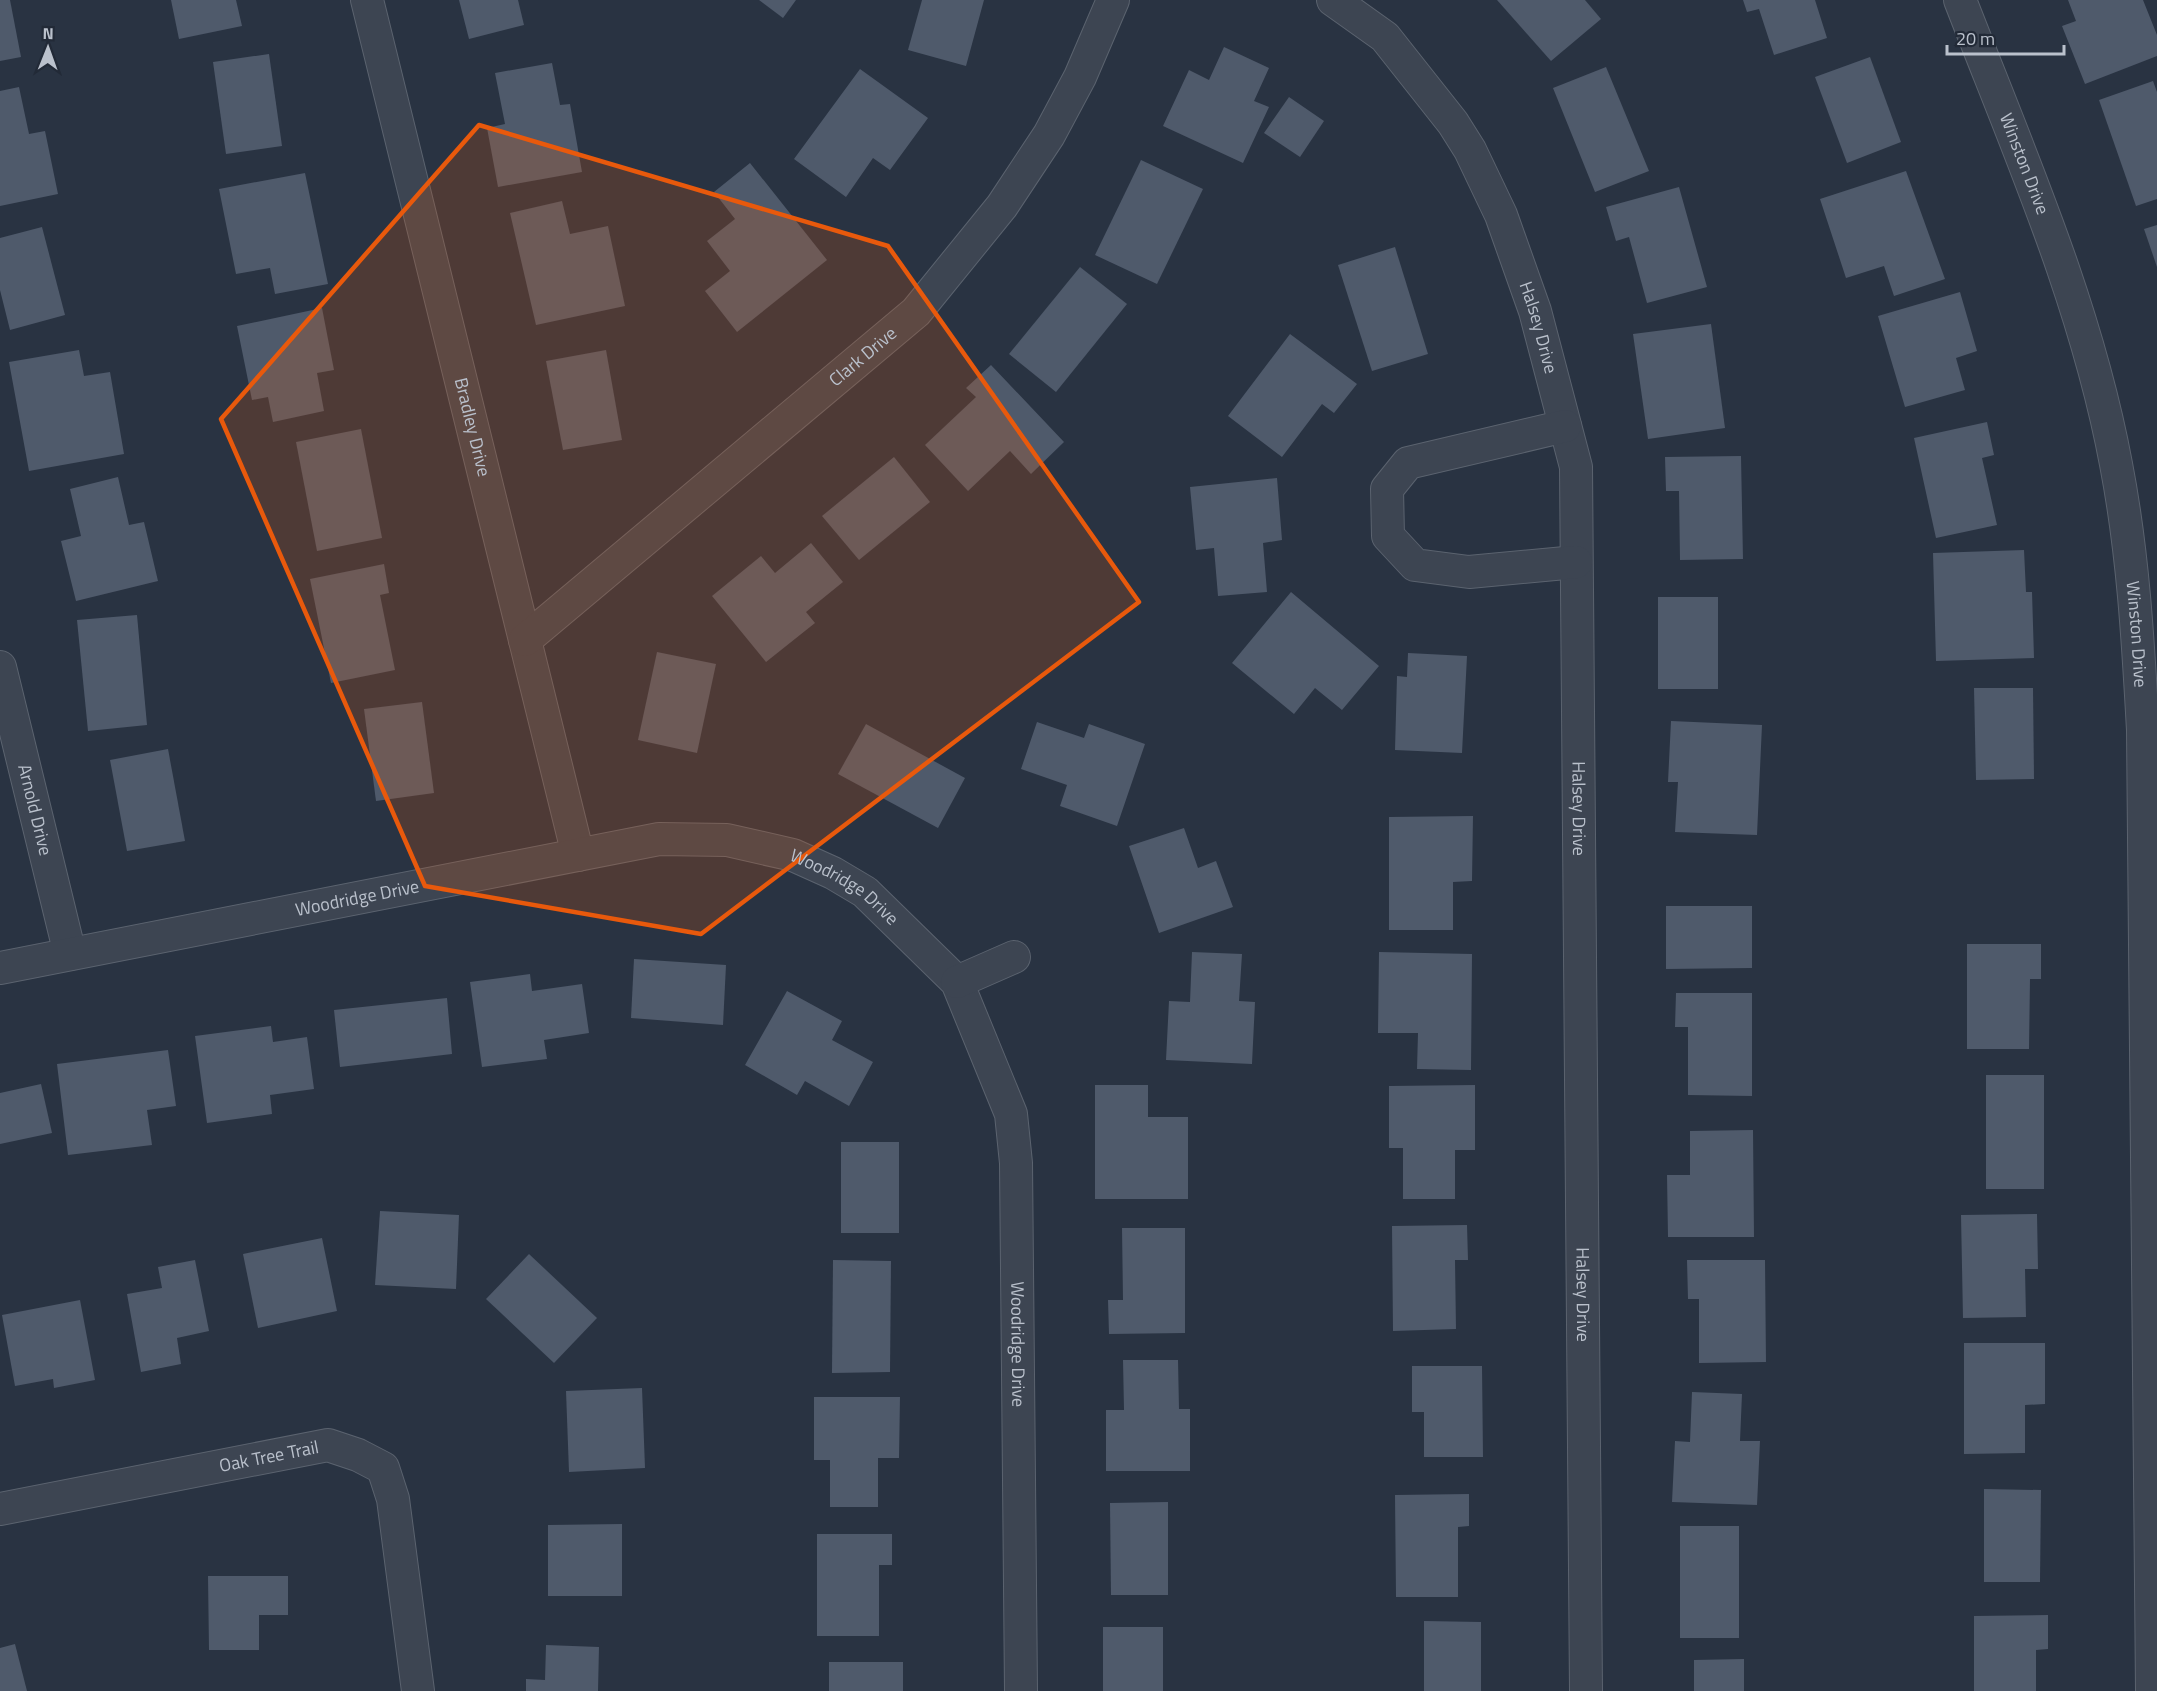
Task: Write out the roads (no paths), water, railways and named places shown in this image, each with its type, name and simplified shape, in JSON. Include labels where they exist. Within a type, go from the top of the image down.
[{"type":"street","name":"Bradley Drive","points":[[367,0],[578,855]]},
{"type":"street","name":"Clark Drive","points":[[525,640],[916,312],[1002,206],[1049,135],[1080,77],[1113,0]]},
{"type":"street","name":"Halsey Drive","points":[[1333,0],[1385,37],[1454,123],[1470,150],[1501,215],[1535,311],[1576,467],[1586,1691]]},
{"type":"street","name":"Winston Drive","points":[[1960,0],[2075,307],[2098,387],[2116,464],[2136,598],[2143,730],[2152,1691]]},
{"type":"street","points":[[1565,426],[1408,463],[1387,489],[1388,536],[1415,565],[1469,572],[1576,562]]},
{"type":"street","name":"Arnold Drive","points":[[0,667],[70,954]]},
{"type":"street","name":"Woodridge Drive","points":[[0,969],[659,839],[727,840],[793,855],[833,873],[865,892],[957,982],[1011,1114],[1016,1163],[1021,1691]]},
{"type":"street","points":[[957,982],[1014,957]]},
{"type":"street","name":"Oak Tree Trail","points":[[0,1509],[328,1445],[358,1455],[383,1468],[393,1499],[418,1691]]}]
